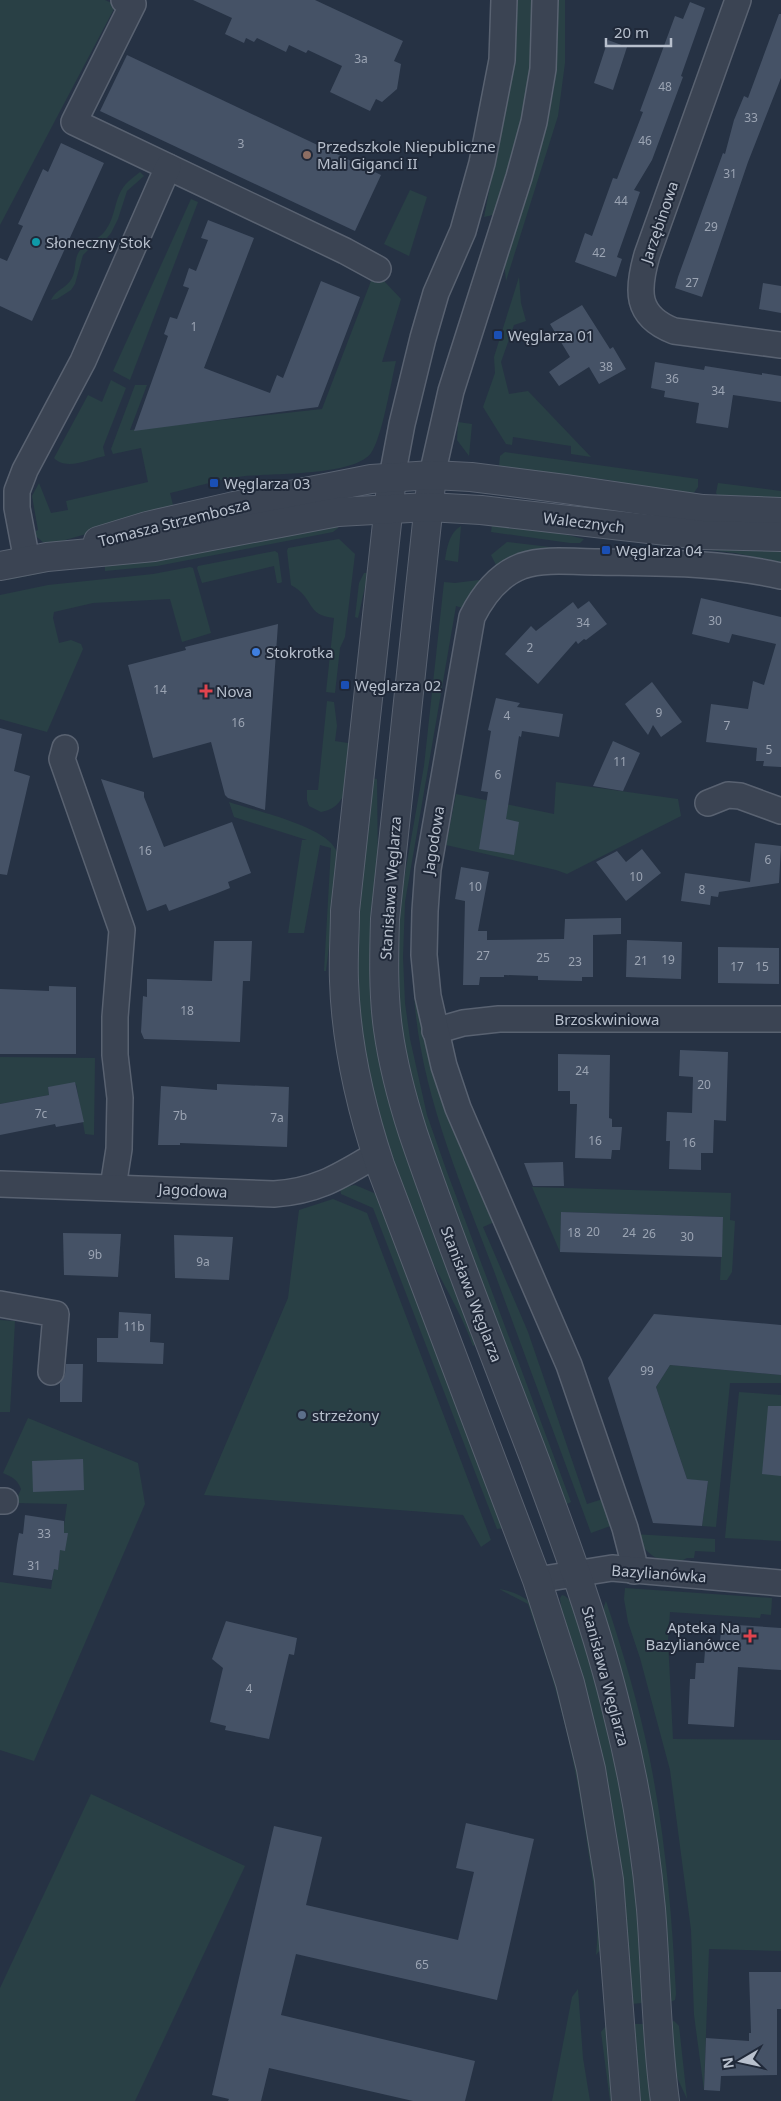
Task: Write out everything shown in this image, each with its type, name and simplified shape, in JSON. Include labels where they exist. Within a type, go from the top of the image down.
[{"type":"street","points":[[124,0],[132,4],[74,122],[345,251],[378,269]]},
{"type":"street","points":[[504,0],[502,60],[482,163],[464,231],[436,293],[423,338],[402,424],[392,477],[350,851],[344,958],[345,1006],[352,1058],[377,1154],[537,1580],[570,1683],[591,1769],[598,1809],[610,1899],[626,2101]]},
{"type":"street","points":[[432,475],[451,391],[520,176],[534,122],[543,69],[545,0]]},
{"type":"street","name":"Jarzębinowa","points":[[738,0],[648,255],[640,288],[642,303],[649,316],[660,326],[674,331],[781,345]]},
{"type":"street","points":[[37,559],[17,508],[17,491],[25,470],[83,361],[168,168]]},
{"type":"street","name":"Walecznych","points":[[392,477],[432,475],[471,477],[703,509],[781,512]]},
{"type":"street","name":"Stanisława Węglarza","points":[[432,475],[385,919],[384,965],[388,1028],[400,1089],[424,1167],[576,1573],[591,1618],[618,1714],[636,1802],[651,1910],[656,2015],[665,2101]]},
{"type":"street","name":"Tomasza Strzembosza","points":[[37,559],[183,517],[352,483],[392,477]]},
{"type":"street","name":"Walecznych","points":[[388,509],[428,506],[481,510],[702,535],[781,537]]},
{"type":"street","name":"Tomasza Strzembosza","points":[[0,566],[37,559],[154,547],[338,512],[388,509]]},
{"type":"street","name":"Jagodowa","points":[[634,1571],[633,1558],[622,1520],[569,1365],[458,1108],[444,1066],[428,996],[424,955],[428,869],[472,617],[481,598],[499,580],[522,566],[558,562],[698,563],[750,569],[781,576]]},
{"type":"street","points":[[64,748],[62,759],[122,930],[114,1017],[115,1056],[120,1098],[119,1149],[113,1187]]},
{"type":"street","points":[[708,803],[728,795],[740,796],[781,811]]},
{"type":"street","name":"Brzoskwiniowa","points":[[435,1031],[463,1023],[499,1019],[781,1020]]},
{"type":"street","name":"Jagodowa","points":[[0,1184],[290,1193],[303,1191],[328,1182],[377,1154]]},
{"type":"street","points":[[0,1304],[56,1314],[51,1372]]},
{"type":"street","name":"Bazylianówka","points":[[537,1580],[612,1568],[781,1583]]},
{"type":"green space","points":[[0,0],[105,0],[116,5],[0,225]]},
{"type":"green space","points":[[515,0],[534,0],[533,59],[519,135],[498,206],[493,215],[484,217],[514,64]]},
{"type":"green space","points":[[557,0],[565,0],[565,63],[558,116],[506,281],[504,261],[539,154],[554,88],[557,55]]},
{"type":"green space","points":[[140,172],[144,176],[127,191],[118,219],[111,233],[106,239],[92,246],[83,255],[75,284],[71,290],[57,299],[51,300],[72,278],[77,256],[81,249],[100,236],[109,226],[121,190],[128,181]]},
{"type":"green space","points":[[410,190],[427,197],[409,256],[384,244]]},
{"type":"green space","points":[[191,199],[198,202],[130,380],[113,371]]},
{"type":"green space","points":[[519,277],[521,303],[526,321],[514,325],[501,362],[509,394],[528,391],[591,457],[571,454],[571,446],[513,437],[512,445],[506,444],[483,407],[495,373],[494,357]]},
{"type":"green space","points":[[371,281],[384,281],[401,299],[382,362],[396,361],[386,409],[375,446],[371,453],[362,460],[331,470],[236,477],[170,493],[173,505],[138,519],[55,543],[44,543],[32,533],[38,530],[32,496],[39,483],[51,513],[68,510],[66,501],[148,482],[141,448],[113,454],[111,449],[135,385],[147,385],[130,430],[322,409]]},
{"type":"green space","points":[[111,380],[126,388],[103,447],[105,456],[71,464],[59,462],[54,458],[88,395],[102,402]]},
{"type":"green space","points":[[458,422],[472,424],[469,456],[457,440]]},
{"type":"green space","points":[[505,452],[698,479],[698,487],[693,494],[683,496],[609,480],[499,466],[500,456]]},
{"type":"green space","points":[[718,483],[781,491],[781,504],[719,498],[716,493]]},
{"type":"green space","points":[[493,518],[584,539],[580,543],[570,543],[491,532]]},
{"type":"green space","points":[[338,523],[338,528],[333,532],[157,566],[105,571],[105,566],[52,571],[8,580],[7,576]]},
{"type":"green space","points":[[461,526],[458,562],[445,560],[451,537]]},
{"type":"green space","points":[[339,539],[355,554],[345,637],[340,648],[335,693],[326,692],[334,618],[314,610],[304,595],[291,585],[287,551],[288,548]]},
{"type":"green space","points":[[507,542],[575,550],[498,569],[491,555]]},
{"type":"green space","points":[[685,547],[781,548],[781,562],[735,553]]},
{"type":"green space","points":[[275,551],[278,553],[282,582],[280,583],[277,583],[274,566],[202,583],[197,568],[198,566]]},
{"type":"green space","points":[[193,568],[211,633],[182,642],[170,599],[93,603],[54,612],[53,618],[59,643],[71,640],[81,644],[83,649],[47,732],[0,719],[0,595],[48,585],[153,574]]},
{"type":"green space","points":[[364,573],[368,573],[358,618],[355,617],[359,583]]},
{"type":"green space","points":[[487,579],[466,609],[456,606],[405,902],[403,957],[405,1003],[410,1039],[427,1115],[571,1502],[565,1505],[441,1175],[422,1117],[403,1040],[398,982],[400,902],[424,766],[444,582],[455,583]]},
{"type":"green space","points":[[327,701],[334,702],[337,726],[335,741],[348,743],[349,764],[344,795],[339,803],[331,809],[321,812],[309,806],[307,790],[318,790]]},
{"type":"green space","points":[[371,778],[377,779],[378,871],[371,957],[478,1343],[473,1346],[457,1309],[427,1251],[411,1213],[377,1110],[364,1052],[359,1013],[357,966],[361,885]]},
{"type":"green space","points":[[556,782],[678,799],[681,816],[567,874],[446,845],[456,794],[554,814]]},
{"type":"green space","points":[[229,802],[283,818],[310,829],[331,843],[340,856],[326,971],[324,971],[331,848],[320,845],[304,933],[288,933],[302,840],[307,840],[234,817]]},
{"type":"green space","points":[[417,922],[499,1220],[483,1227],[528,1332],[587,1504],[603,1499],[613,1525],[591,1533],[446,1144],[433,1101],[422,1057],[416,1012],[413,967]]},
{"type":"green space","points":[[0,1057],[95,1058],[94,1135],[85,1134],[76,1084],[48,1087],[49,1095],[0,1104]]},
{"type":"green space","points":[[355,1185],[374,1193],[381,1201],[504,1528],[497,1529],[373,1208],[341,1194],[340,1188]]},
{"type":"green space","points":[[532,1187],[731,1193],[730,1220],[735,1221],[732,1272],[727,1280],[720,1280],[723,1217],[561,1212],[560,1252]]},
{"type":"green space","points":[[333,1199],[367,1213],[491,1540],[481,1547],[463,1515],[204,1495],[288,1298],[299,1210]]},
{"type":"green space","points":[[0,1320],[15,1321],[10,1412],[0,1412]]},
{"type":"green space","points":[[670,1365],[781,1375],[781,1383],[730,1383],[716,1527],[702,1526],[708,1482],[687,1479],[656,1387]]},
{"type":"green space","points":[[739,1392],[781,1395],[781,1541],[725,1538]]},
{"type":"green space","points":[[28,1418],[138,1463],[145,1504],[34,1761],[0,1750],[0,1582],[51,1589],[54,1569],[58,1569],[60,1550],[65,1550],[67,1534],[63,1533],[67,1504],[15,1503],[21,1489],[14,1479],[3,1473]]},
{"type":"green space","points":[[634,1534],[715,1539],[715,1552],[695,1551],[694,1558],[687,1558],[673,1565],[650,1554]]},
{"type":"green space","points":[[625,1588],[772,1598],[771,1615],[761,1614],[760,1618],[670,1612],[668,1640],[673,1739],[781,1740],[781,1951],[709,1949],[704,2090],[694,2015],[691,1930],[670,1770],[640,1658],[628,1622],[624,1599]]},
{"type":"green space","points":[[499,1589],[516,1594],[531,1603],[563,1707],[577,1765],[599,1905],[601,1949],[596,1955],[596,1905],[584,1819],[570,1746],[546,1657],[528,1604]]},
{"type":"green space","points":[[562,1595],[573,1603],[602,1708],[618,1778],[636,1885],[643,2003],[630,2004],[622,1877],[608,1782],[592,1715],[561,1607],[560,1598]]},
{"type":"green space","points":[[606,1601],[640,1716],[655,1785],[670,1904],[676,1994],[675,2000],[670,2002],[660,1874],[651,1804],[641,1749],[628,1696],[604,1616]]},
{"type":"green space","points":[[91,1794],[245,1866],[135,2101],[0,2101],[0,1988]]},
{"type":"green space","points":[[578,1989],[583,2058],[590,2101],[552,2101],[572,1997]]},
{"type":"green space","points":[[674,2021],[679,2026],[687,2099],[675,2073],[670,2022]]},
{"type":"green space","points":[[632,2024],[644,2024],[652,2101],[641,2101]]},
{"type":"green space","points":[[606,2026],[615,2101],[610,2101],[601,2032]]},
{"type":"building","points":[[193,0],[315,0],[403,41],[394,61],[401,64],[397,89],[382,102],[376,99],[370,111],[330,92],[342,66],[308,50],[306,53],[289,45],[286,52],[257,38],[254,42],[246,38],[244,43],[225,34],[232,18]]},
{"type":"building","points":[[690,2],[705,8],[681,76],[683,77],[652,160],[634,190],[640,192],[617,257],[622,259],[616,277],[575,262],[585,233],[592,236],[613,178],[617,179],[643,112],[640,111],[675,16],[683,19]]},
{"type":"building","points":[[779,14],[781,14],[781,78],[748,162],[702,297],[675,288],[723,153],[725,154],[734,120],[744,96],[748,98]]},
{"type":"building","points":[[608,40],[627,47],[613,90],[594,83]]},
{"type":"building","points":[[127,55],[381,175],[355,231],[100,111]]},
{"type":"building","name":"Słoneczny Stok","points":[[61,143],[104,163],[32,321],[0,306],[0,258],[7,261],[23,226],[18,224],[43,169],[48,172]]},
{"type":"building","points":[[208,220],[254,238],[204,368],[270,393],[277,375],[283,378],[321,281],[360,297],[318,407],[134,431],[168,336],[164,334],[170,317],[177,319],[189,288],[183,286],[189,268],[196,271],[208,240],[201,238]]},
{"type":"building","points":[[763,283],[781,286],[781,313],[759,309]]},
{"type":"building","points":[[582,305],[610,349],[613,347],[626,369],[599,384],[589,367],[559,386],[549,372],[570,357],[550,324]]},
{"type":"building","points":[[655,362],[704,370],[705,366],[781,376],[781,402],[733,395],[728,428],[696,423],[699,403],[664,397],[665,391],[651,388]]},
{"type":"building","points":[[701,598],[781,617],[781,767],[763,766],[764,761],[756,761],[757,748],[706,742],[711,704],[748,709],[753,681],[764,685],[776,644],[732,634],[729,643],[692,634]]},
{"type":"building","points":[[589,601],[607,624],[586,640],[584,639],[578,644],[576,641],[538,684],[505,654],[531,626],[536,631],[573,602],[578,609]]},
{"type":"building","points":[[278,624],[265,810],[228,798],[225,795],[211,742],[153,758],[128,665],[186,650],[185,647]]},
{"type":"building","points":[[652,682],[682,722],[661,737],[653,725],[648,735],[625,704]]},
{"type":"building","points":[[496,698],[520,703],[517,707],[563,714],[559,737],[522,731],[521,737],[519,736],[506,819],[519,822],[514,855],[479,849],[488,792],[481,791],[491,731],[488,730]]},
{"type":"building","points":[[0,728],[22,734],[14,771],[30,776],[7,875],[0,874]]},
{"type":"building","points":[[613,741],[640,753],[623,791],[593,786]]},
{"type":"building","points":[[101,779],[144,792],[144,797],[164,847],[232,822],[251,873],[228,882],[230,888],[169,911],[166,904],[147,911]]},
{"type":"building","points":[[755,843],[781,846],[779,883],[719,892],[718,897],[711,896],[710,905],[681,901],[685,873],[750,882]]},
{"type":"building","points":[[642,849],[661,873],[626,901],[596,862],[617,851],[626,862]]},
{"type":"building","points":[[461,867],[489,872],[478,931],[487,931],[487,940],[564,939],[565,919],[621,918],[621,934],[593,935],[593,977],[582,977],[582,981],[538,980],[538,976],[504,975],[504,977],[480,977],[479,985],[463,985],[465,901],[455,899]]},
{"type":"building","points":[[627,940],[682,942],[681,979],[626,977]]},
{"type":"building","points":[[214,941],[252,941],[250,981],[243,981],[240,1042],[144,1039],[141,1032],[143,996],[147,997],[147,979],[212,981]]},
{"type":"building","points":[[718,947],[779,948],[779,984],[718,983]]},
{"type":"building","points":[[49,986],[76,987],[76,1054],[0,1054],[0,989],[49,991]]},
{"type":"building","points":[[680,1050],[728,1052],[726,1121],[714,1120],[713,1153],[701,1153],[701,1170],[669,1169],[670,1141],[666,1141],[667,1112],[692,1113],[693,1077],[679,1076]]},
{"type":"building","points":[[558,1054],[610,1055],[609,1118],[612,1119],[612,1127],[622,1127],[620,1150],[612,1150],[611,1159],[575,1158],[577,1104],[570,1104],[570,1091],[558,1091]]},
{"type":"building","points":[[75,1082],[84,1122],[56,1127],[55,1124],[0,1135],[0,1104],[49,1095],[48,1087]]},
{"type":"building","points":[[217,1084],[289,1087],[287,1147],[180,1143],[180,1145],[158,1145],[161,1086],[217,1090]]},
{"type":"building","points":[[563,1162],[564,1186],[533,1186],[524,1163]]},
{"type":"building","points":[[561,1212],[723,1217],[722,1257],[560,1252]]},
{"type":"building","points":[[63,1233],[121,1234],[118,1277],[64,1275]]},
{"type":"building","points":[[174,1235],[233,1237],[229,1280],[175,1278]]},
{"type":"building","points":[[119,1312],[151,1314],[150,1342],[164,1343],[163,1364],[97,1362],[97,1338],[118,1338]]},
{"type":"building","points":[[654,1314],[781,1325],[781,1375],[670,1365],[656,1387],[687,1479],[708,1481],[702,1526],[653,1523],[608,1378]]},
{"type":"building","points":[[66,1364],[83,1364],[82,1402],[60,1402],[60,1383],[65,1374]]},
{"type":"building","points":[[768,1406],[781,1406],[781,1476],[762,1474]]},
{"type":"building","points":[[83,1459],[84,1490],[33,1492],[32,1461]]},
{"type":"building","points":[[25,1515],[64,1521],[64,1533],[68,1533],[65,1551],[60,1550],[58,1570],[54,1569],[52,1580],[13,1575],[19,1533],[23,1534]]},
{"type":"building","points":[[226,1621],[297,1638],[294,1655],[289,1654],[269,1739],[225,1730],[226,1726],[210,1722],[223,1668],[212,1659]]},
{"type":"building","points":[[722,1624],[781,1628],[781,1670],[738,1667],[734,1727],[688,1724],[690,1679],[695,1679],[696,1663],[704,1663],[705,1651],[711,1652],[712,1641],[720,1641]]},
{"type":"building","points":[[466,1823],[534,1839],[497,2000],[296,1954],[281,2015],[475,2061],[465,2101],[413,2101],[269,2068],[261,2101],[228,2101],[229,2099],[212,2095],[274,1826],[322,1837],[306,1905],[458,1940],[474,1872],[456,1868]]},
{"type":"building","points":[[749,1972],[781,1972],[781,2009],[777,2009],[777,2075],[721,2076],[720,2091],[704,2090],[706,2038],[749,2041],[749,2033],[751,2033]]},
{"type":"place","name":"Przedszkole Niepubliczne Mali Giganci II","points":[[307,155]]},
{"type":"place","name":"Słoneczny Stok","points":[[36,242]]},
{"type":"place","name":"Węglarza 01","points":[[498,335]]},
{"type":"place","name":"Węglarza 03","points":[[214,483]]},
{"type":"place","name":"Węglarza 04","points":[[606,550]]},
{"type":"place","name":"Stokrotka","points":[[256,652]]},
{"type":"place","name":"Węglarza 02","points":[[345,685]]},
{"type":"place","name":"Nova","points":[[206,691]]},
{"type":"place","name":"strzeżony","points":[[302,1415]]},
{"type":"place","name":"Apteka Na Bazylianówce","points":[[750,1636]]}]
